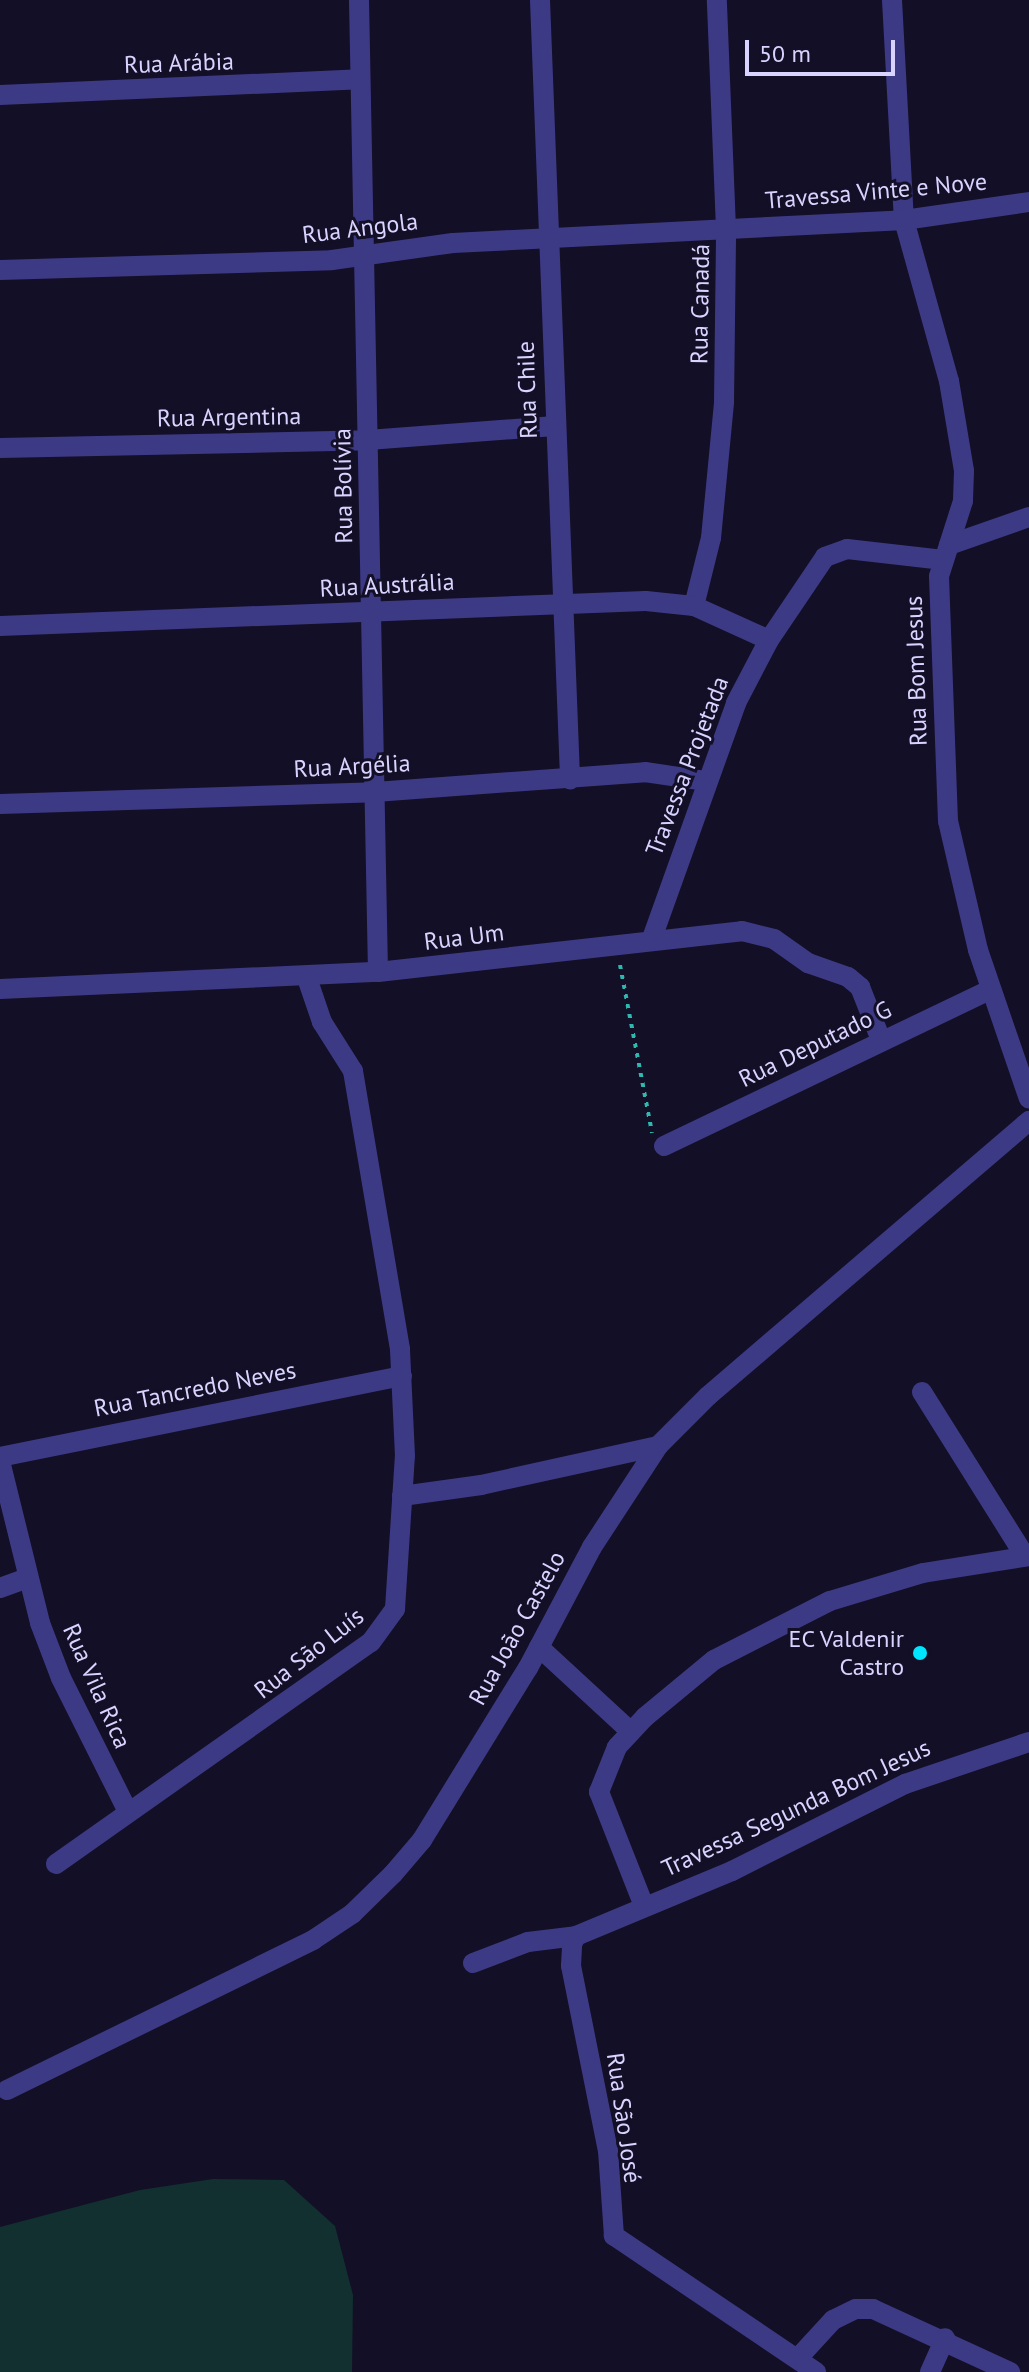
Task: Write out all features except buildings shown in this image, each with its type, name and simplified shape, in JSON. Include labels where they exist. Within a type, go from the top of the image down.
[{"type":"street","name":"Rua Bolívia","points":[[359,0],[378,972]]},
{"type":"street","name":"Rua Chile","points":[[540,0],[554,426],[570,779]]},
{"type":"street","name":"Rua Canadá","points":[[694,606],[711,538],[721,465],[726,229],[717,0]]},
{"type":"street","name":"Rua Bom Jesus","points":[[892,0],[904,220],[949,381],[964,471],[963,501],[946,552],[938,591],[948,821],[990,990],[1029,1099]]},
{"type":"street","name":"Rua Arábia","points":[[0,95],[360,79]]},
{"type":"street","name":"Travessa Vinte e Nove","points":[[726,229],[904,220],[1029,202]]},
{"type":"street","name":"Rua Angola","points":[[0,270],[277,264],[548,235],[726,229]]},
{"type":"street","name":"Rua Argentina","points":[[0,448],[368,440],[554,426]]},
{"type":"street","points":[[946,552],[1029,517]]},
{"type":"street","name":"Travessa Projetada","points":[[651,941],[736,703],[769,640],[830,552],[847,549],[946,552]]},
{"type":"street","name":"Rua Austrália","points":[[0,626],[646,601],[694,606],[769,640]]},
{"type":"street","name":"Rua Argélia","points":[[0,804],[375,792],[645,772],[706,781]]},
{"type":"street","name":"Rua Um","points":[[0,989],[307,978],[742,931],[774,939],[808,963],[848,977],[860,987],[881,1040]]},
{"type":"street","name":"Rua São Luís","points":[[56,1864],[255,1728],[382,1633],[399,1594],[402,1376],[353,1071],[322,1022],[307,978]]},
{"type":"street","name":"Rua Deputado G","points":[[664,1146],[990,990]]},
{"type":"street","name":"Rua João Castelo","points":[[7,2090],[313,1940],[352,1914],[422,1840],[539,1647],[592,1547],[658,1446],[708,1396],[1029,1121]]},
{"type":"street","name":"Rua Tancredo Neves","points":[[0,1459],[402,1376]]},
{"type":"street","points":[[922,1392],[1027,1556]]},
{"type":"street","points":[[402,1496],[481,1485],[658,1446]]},
{"type":"street","name":"Rua Vila Rica","points":[[0,1459],[28,1578],[61,1678],[128,1812]]},
{"type":"street","name":"Travessa Segunda Bom Jesus","points":[[1027,1556],[923,1573],[830,1601],[714,1660],[631,1732],[606,1765],[599,1792],[644,1906],[732,1871],[905,1784],[1029,1742]]},
{"type":"street","points":[[0,1588],[28,1578]]},
{"type":"street","points":[[539,1647],[592,1690],[631,1732]]},
{"type":"street","points":[[473,1963],[528,1942],[576,1936],[644,1906]]},
{"type":"street","name":"Rua São José","points":[[576,1936],[571,1966],[608,2151],[612,2232],[622,2245],[816,2372]]},
{"type":"street","points":[[798,2358],[833,2320],[856,2309],[891,2315],[945,2338],[1010,2372]]},
{"type":"street","points":[[930,2372],[945,2338]]},
{"type":"path","points":[[618,945],[646,1117],[653,1137],[664,1146]]},
{"type":"green space","points":[[213,2179],[284,2180],[335,2226],[353,2295],[352,2372],[0,2372],[0,2227],[140,2190]]},
{"type":"place","name":"EC Valdenir Castro","points":[[920,1653]]}]
